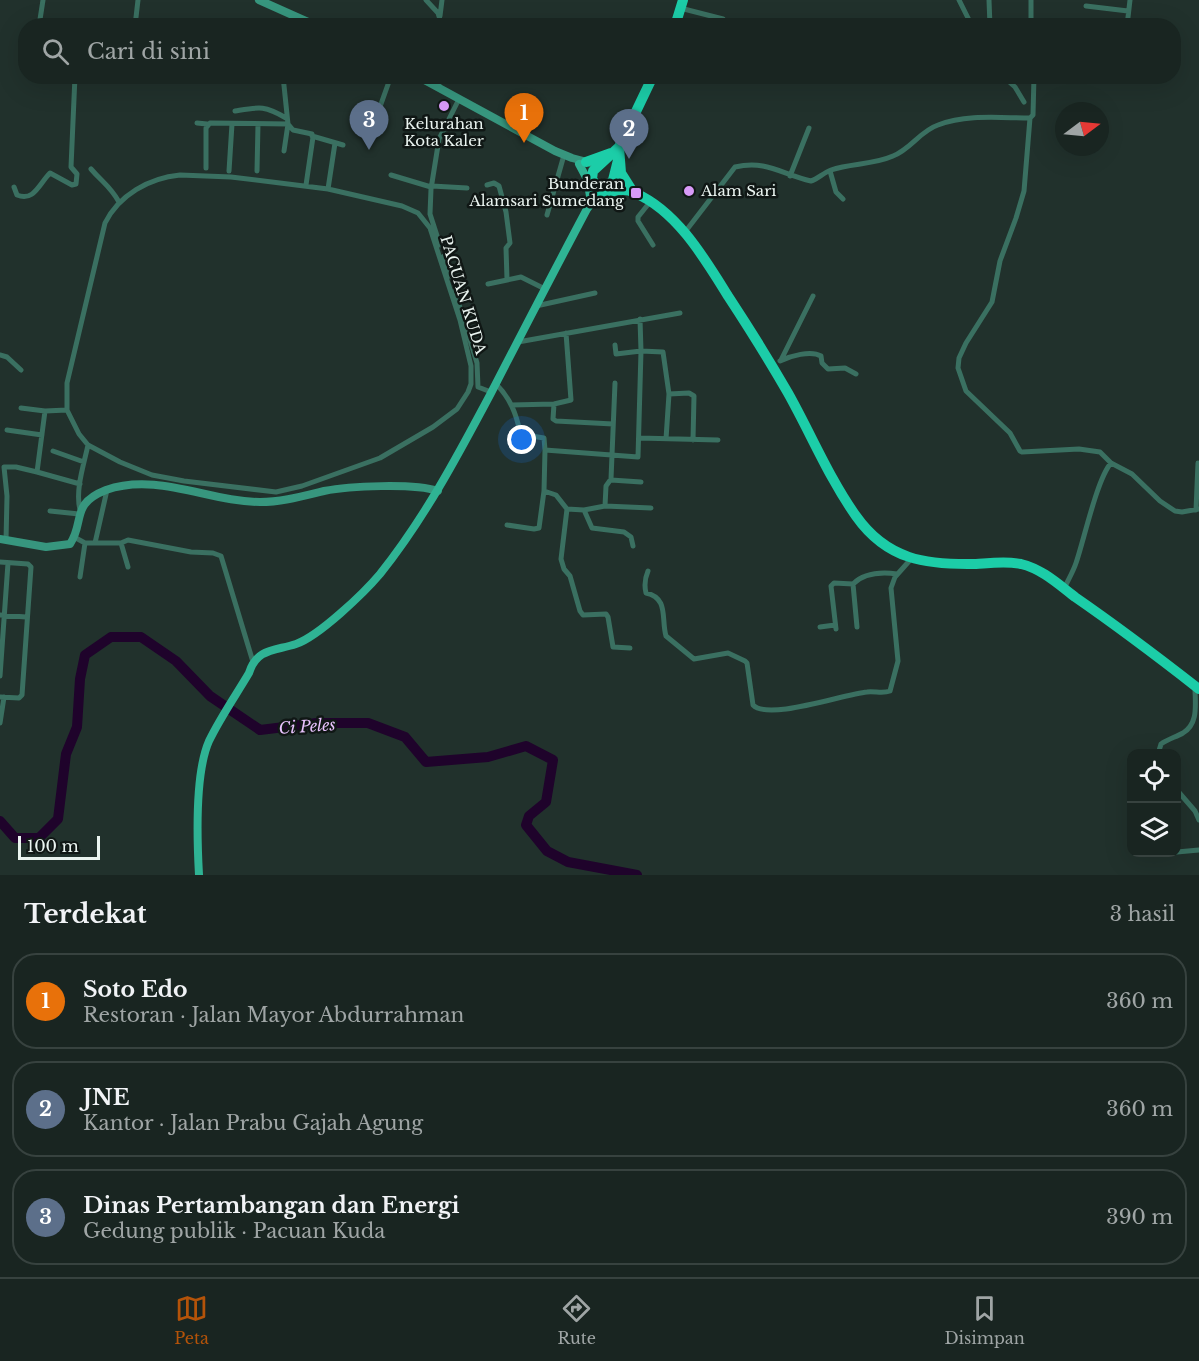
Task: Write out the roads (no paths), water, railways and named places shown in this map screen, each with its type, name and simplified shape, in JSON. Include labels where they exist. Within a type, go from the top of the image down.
[{"type":"highway","points":[[607,187],[612,183],[617,152],[649,84]]},
{"type":"highway","points":[[575,160],[617,152]]},
{"type":"highway","points":[[617,152],[595,168],[592,179],[599,187],[628,189]]},
{"type":"highway","points":[[617,152],[621,173],[628,189]]},
{"type":"highway","points":[[602,165],[608,166],[628,189],[650,202],[685,232],[776,362],[843,496],[858,518],[884,546],[911,559],[968,564],[1017,563],[1042,572],[1197,688]]},
{"type":"highway","points":[[590,202],[608,192],[628,189]]},
{"type":"main road","points":[[575,160],[587,179],[590,202]]},
{"type":"main road","points":[[590,202],[592,179]]},
{"type":"main road","points":[[199,875],[201,770],[210,739],[249,673],[253,662],[265,653],[296,644],[309,637],[361,595],[380,573],[438,492],[590,202],[607,187]]},
{"type":"street","points":[[40,18],[43,0]]},
{"type":"street","points":[[136,18],[138,0]]},
{"type":"street","points":[[260,0],[293,18]]},
{"type":"street","points":[[426,0],[440,17]]},
{"type":"street","points":[[440,17],[442,0]]},
{"type":"street","points":[[959,0],[968,18]]},
{"type":"street","points":[[988,0],[989,18]]},
{"type":"street","points":[[1031,0],[1031,18]]},
{"type":"street","points":[[1128,18],[1130,0]]},
{"type":"street","points":[[682,4],[720,18]]},
{"type":"street","points":[[1086,6],[1128,11]]},
{"type":"street","points":[[14,187],[16,195],[24,198],[30,197],[50,173],[72,185],[76,184],[77,174],[71,166],[75,84]]},
{"type":"street","points":[[284,84],[287,121],[284,151]]},
{"type":"street","points":[[376,118],[388,84]]},
{"type":"street","points":[[434,84],[575,160],[602,165]]},
{"type":"street","points":[[1012,84],[1024,102]]},
{"type":"street","points":[[1034,84],[1033,115],[1030,118],[1024,191],[1000,261],[992,302],[959,358],[958,368],[966,392],[1010,433],[1020,451],[1079,449],[1100,452],[1112,464],[1132,474],[1160,501],[1175,511],[1198,509],[1198,463]]},
{"type":"street","points":[[459,99],[439,139],[431,187],[430,214],[477,363],[479,389],[494,388],[505,393],[516,413],[520,432],[544,438],[546,450],[539,528],[534,530],[507,525]]},
{"type":"street","points":[[235,111],[270,108],[287,121],[293,130],[343,146]]},
{"type":"street","points":[[685,232],[735,167],[759,164],[771,166],[790,176],[811,181],[830,171],[877,162],[894,156],[909,147],[924,132],[937,125],[959,119],[1030,118]]},
{"type":"street","points":[[197,123],[258,124],[287,121]]},
{"type":"street","points":[[206,168],[207,124]]},
{"type":"street","points":[[229,171],[232,124]]},
{"type":"street","points":[[257,171],[258,124]]},
{"type":"street","points":[[790,176],[809,128]]},
{"type":"street","points":[[306,185],[312,135]]},
{"type":"street","points":[[328,189],[334,143]]},
{"type":"street","points":[[575,160],[592,179]]},
{"type":"street","points":[[547,215],[575,160]]},
{"type":"street","points":[[91,169],[102,182],[109,185],[119,202]]},
{"type":"street","points":[[830,171],[836,192],[843,199]]},
{"type":"street","name":"PACUAN KUDA","points":[[180,175],[231,177],[328,189],[402,206],[418,213],[430,228],[448,280],[471,366],[471,384],[457,409],[433,427],[380,458],[302,486],[276,492],[194,483],[152,475],[120,462],[88,445],[79,434],[67,410],[67,383],[105,223],[119,202],[151,181],[180,175]]},
{"type":"street","points":[[391,175],[431,187],[467,188]]},
{"type":"street","points":[[487,185],[499,186],[506,213],[510,243],[506,248],[507,279]]},
{"type":"street","points":[[650,202],[638,217],[638,221],[653,245]]},
{"type":"street","points":[[488,284],[521,277],[545,289]]},
{"type":"street","points":[[536,306],[595,293]]},
{"type":"street","points":[[776,362],[813,296]]},
{"type":"street","points":[[518,342],[680,313]]},
{"type":"street","points":[[546,450],[638,457],[640,320]]},
{"type":"street","points":[[511,405],[554,404],[571,400],[566,333]]},
{"type":"street","points":[[615,345],[616,354],[641,351],[663,352],[669,394],[666,439]]},
{"type":"street","points":[[776,362],[789,357],[814,353],[821,356],[822,363],[828,369],[845,368],[856,374]]},
{"type":"street","points":[[0,355],[7,357],[21,370]]},
{"type":"street","points":[[605,506],[606,486],[611,480],[615,382]]},
{"type":"street","points":[[669,394],[689,393],[694,396],[693,440]]},
{"type":"street","points":[[554,404],[553,419],[556,421],[613,424]]},
{"type":"street","points":[[21,408],[45,411],[67,410]]},
{"type":"street","points":[[37,472],[45,411]]},
{"type":"street","points":[[7,430],[42,435]]},
{"type":"street","points":[[639,438],[718,440]]},
{"type":"street","points":[[80,484],[16,467],[4,467],[7,489],[3,540],[46,547],[70,544],[80,512],[80,484],[88,445]]},
{"type":"street","points":[[53,451],[84,462]]},
{"type":"street","points":[[1064,589],[1076,564],[1100,487],[1107,469],[1112,464]]},
{"type":"street","points":[[611,480],[641,482]]},
{"type":"street","points":[[50,511],[80,512],[94,497],[107,490],[138,485],[209,493],[237,501],[262,502],[296,498],[332,489],[357,487],[426,488],[438,492]]},
{"type":"street","points":[[95,543],[107,490]]},
{"type":"street","points":[[544,491],[556,495],[567,509],[561,559],[564,569],[570,576],[581,614],[606,614],[613,647],[630,648]]},
{"type":"street","points":[[567,509],[584,510],[605,506],[651,508]]},
{"type":"street","points":[[584,510],[592,528],[624,532],[631,537],[633,546]]},
{"type":"street","points":[[74,537],[85,543],[121,543],[128,540],[221,556],[253,662]]},
{"type":"street","points":[[80,577],[85,543]]},
{"type":"street","points":[[121,543],[128,567]]},
{"type":"street","points":[[648,571],[645,591],[660,600],[666,636],[694,659],[728,653],[745,661],[753,705],[761,711],[815,704],[866,692],[887,693],[890,691],[898,661],[891,588],[897,574],[911,559]]},
{"type":"street","points":[[0,562],[30,566],[22,695],[19,698],[2,697],[0,723]]},
{"type":"street","points":[[0,676],[8,563]]},
{"type":"street","points":[[820,627],[835,627],[831,586],[834,583],[853,584],[872,574],[897,574]]},
{"type":"street","points":[[853,584],[857,627]]},
{"type":"street","points":[[3,616],[26,617]]},
{"type":"street","points":[[1159,749],[1161,744],[1186,731],[1194,723],[1197,688]]},
{"type":"street","points":[[1181,795],[1195,811],[1199,820]]},
{"type":"street","points":[[1181,852],[1199,850]]},
{"type":"waterway","name":"Ci Peles","points":[[0,821],[15,838],[39,838],[58,819],[66,754],[77,727],[80,679],[85,655],[111,637],[141,637],[176,661],[210,696],[260,730],[317,723],[368,723],[405,737],[426,762],[488,757],[526,746],[553,760],[546,802],[529,816],[526,825],[547,851],[568,862],[637,875]]},
{"type":"place","name":"Kelurahan Kota Kaler","points":[[444,106]]},
{"type":"place","name":"Soto Edo","points":[[524,143]]},
{"type":"place","name":"Dinas Pertambangan dan Energi","points":[[369,150]]},
{"type":"place","name":"JNE","points":[[629,159]]},
{"type":"place","name":"Alam Sari","points":[[689,191]]},
{"type":"place","name":"Bunderan Alamsari Sumedang","points":[[636,193]]}]
